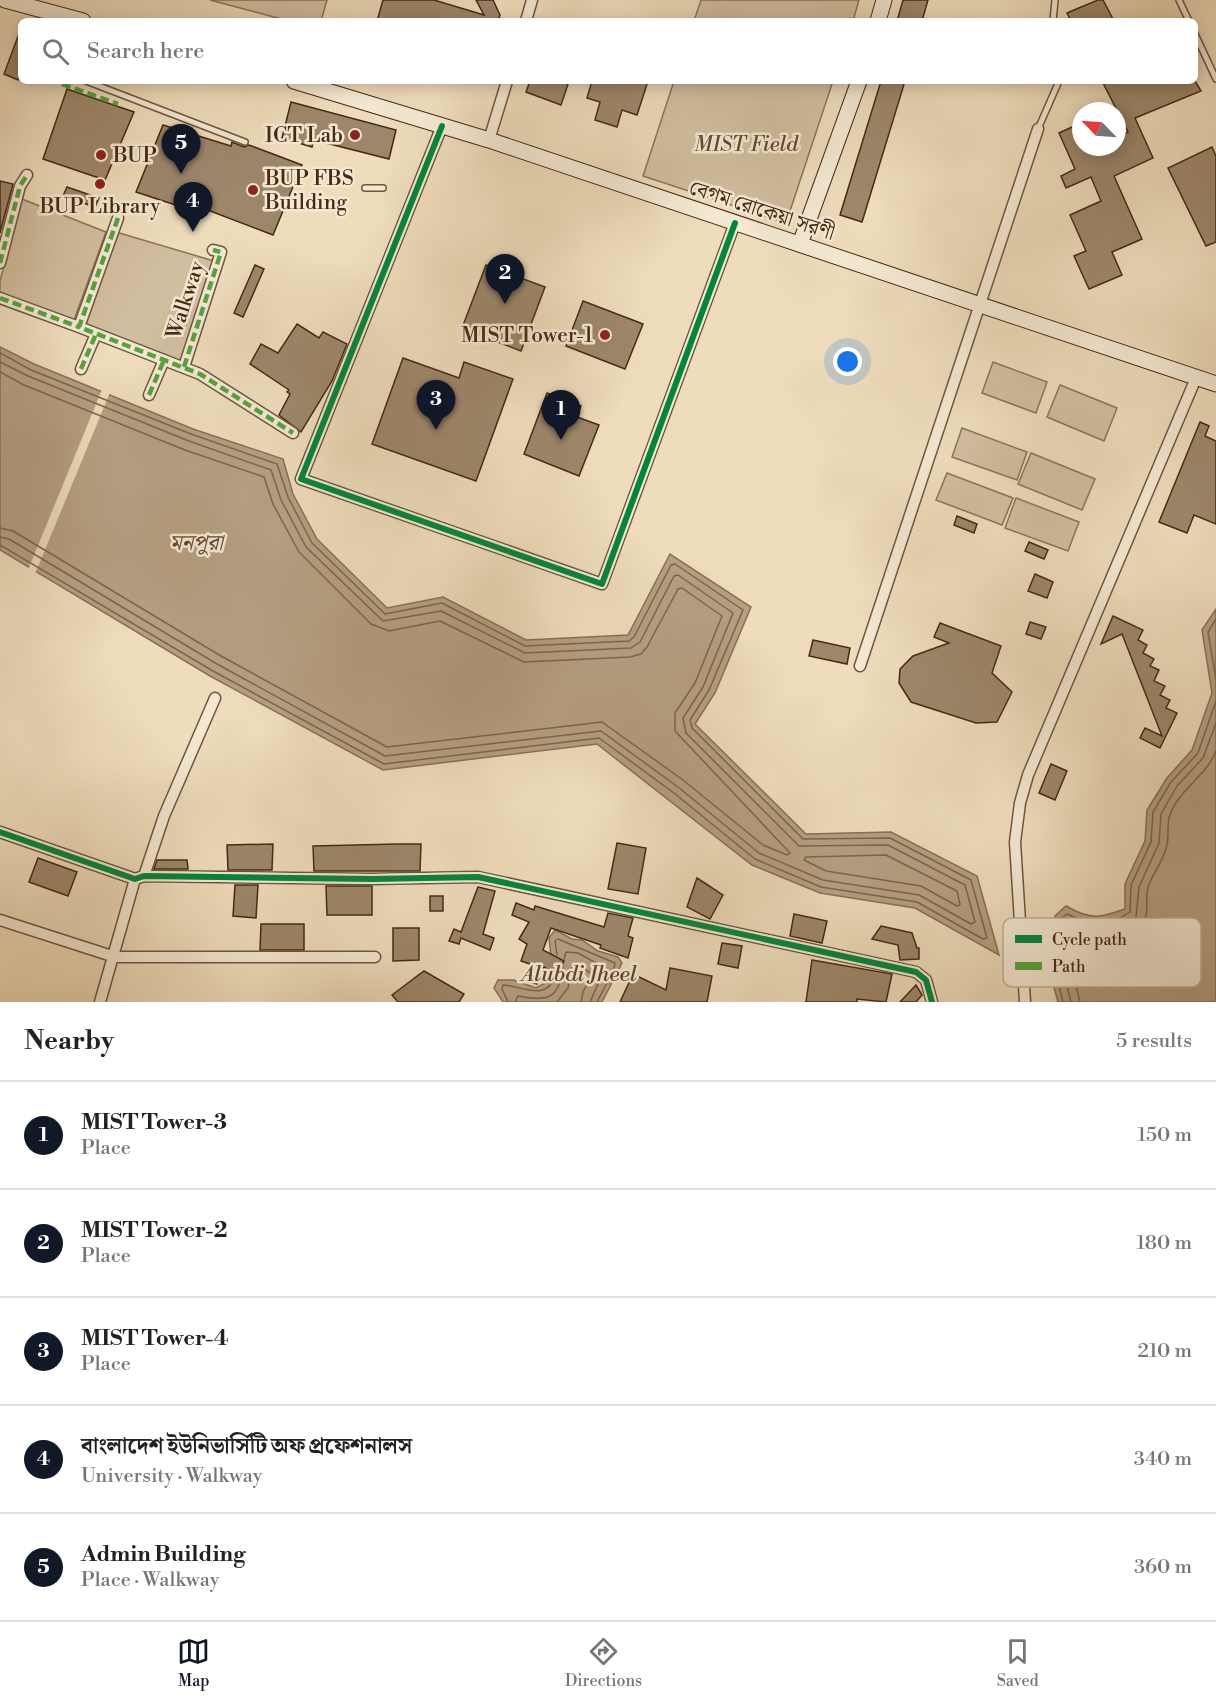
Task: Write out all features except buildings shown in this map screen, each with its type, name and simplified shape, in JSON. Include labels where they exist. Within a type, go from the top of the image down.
[{"type":"street","points":[[10,0],[73,18]]},
{"type":"street","points":[[527,18],[532,0]]},
{"type":"street","points":[[879,18],[884,0]]},
{"type":"street","name":"বেগম রোকেয়া সরণী","points":[[304,84],[489,140],[1216,384]]},
{"type":"street","points":[[489,140],[506,84]]},
{"type":"street","points":[[800,244],[858,84]]},
{"type":"street","points":[[442,126],[301,479],[603,584],[735,223]]},
{"type":"street","points":[[860,666],[1038,129]]},
{"type":"street","points":[[0,263],[21,186],[27,175]]},
{"type":"street","points":[[79,327],[118,218]]},
{"type":"street","name":"Walkway","points":[[183,367],[221,252],[213,250]]},
{"type":"street","name":"Walkway","points":[[0,298],[200,374],[293,434]]},
{"type":"street","points":[[81,369],[96,334]]},
{"type":"street","points":[[148,395],[164,360]]},
{"type":"street","points":[[1020,918],[1015,842],[1020,803],[1028,775],[1196,378]]},
{"type":"street","points":[[100,1002],[139,878],[215,698]]},
{"type":"street","points":[[0,832],[139,878],[478,877],[916,972],[926,980],[932,1002]]},
{"type":"street","points":[[0,920],[115,957],[375,957]]},
{"type":"street","points":[[1024,987],[1025,1002]]},
{"type":"lane","points":[[1053,18],[1055,0]]},
{"type":"lane","points":[[1179,0],[1188,18]]},
{"type":"lane","points":[[1198,41],[1216,80]]},
{"type":"lane","points":[[94,84],[245,142]]},
{"type":"lane","points":[[1038,129],[1058,84]]},
{"type":"lane","points":[[365,188],[383,188]]},
{"type":"green space","points":[[210,0],[327,0],[322,18],[278,18]]},
{"type":"green space","points":[[701,0],[859,0],[854,18],[695,18]]},
{"type":"green space","name":"MIST Field","points":[[673,84],[832,84],[786,223],[643,176]]},
{"type":"green space","points":[[22,199],[106,232],[74,320],[0,294],[0,281]]},
{"type":"green space","points":[[116,232],[214,261],[180,363],[85,325]]},
{"type":"green space","points":[[993,362],[1047,382],[1036,413],[982,393]]},
{"type":"green space","points":[[1060,385],[1117,408],[1104,441],[1047,417]]},
{"type":"green space","points":[[962,428],[1027,452],[1017,480],[952,457]]},
{"type":"green space","points":[[1031,453],[1095,479],[1082,510],[1018,484]]},
{"type":"green space","points":[[947,473],[1013,498],[1002,525],[936,500]]},
{"type":"green space","points":[[1016,498],[1079,522],[1068,551],[1005,528]]},
{"type":"water","name":"মনপুরা","points":[[0,347],[34,364],[193,429],[283,459],[293,494],[317,539],[387,608],[443,597],[526,640],[628,635],[670,554],[751,607],[715,693],[695,724],[806,834],[891,832],[977,876],[999,955],[915,908],[820,893],[752,865],[597,744],[383,770],[210,676],[0,550]]},
{"type":"water","points":[[1216,609],[1216,1002],[1058,1002],[1054,987],[1201,987],[1201,918],[1055,918],[1066,906],[1082,914],[1095,916],[1125,909],[1125,884],[1145,841],[1147,810],[1167,778],[1192,750],[1212,693],[1202,630]]},
{"type":"water","name":"Alubdi Jheel","points":[[555,930],[572,939],[582,940],[598,951],[618,957],[622,963],[602,1002],[503,1002],[494,988],[498,980],[514,980],[536,988],[545,983],[551,957],[549,938]]},
{"type":"pier","points":[[103,387],[111,390],[35,574],[28,570]]},
{"type":"marked path","points":[[62,84],[118,104]]},
{"type":"marked path","points":[[0,263],[20,186],[27,175]]},
{"type":"marked path","points":[[118,218],[79,327],[200,374],[293,433]]},
{"type":"marked path","points":[[184,367],[221,252],[213,250]]},
{"type":"marked path","points":[[0,298],[79,327]]},
{"type":"marked path","points":[[81,369],[96,334]]},
{"type":"marked path","points":[[149,395],[164,360]]},
{"type":"cycle path","points":[[442,126],[301,479],[602,584],[735,223]]},
{"type":"cycle path","points":[[0,832],[135,879],[144,876],[371,879],[478,877],[916,972],[926,980],[932,1002]]},
{"type":"place","name":"ICT Lab","points":[[355,135]]},
{"type":"place","name":"BUP","points":[[101,155]]},
{"type":"place","name":"Admin Building","points":[[181,174]]},
{"type":"place","name":"BUP Library","points":[[100,184]]},
{"type":"place","name":"BUP FBS Building","points":[[253,190]]},
{"type":"place","name":"বাংলাদেশ ইউনিভার্সিটি অফ প্রফেশনালস","points":[[193,232]]},
{"type":"place","name":"MIST Tower-2","points":[[505,304]]},
{"type":"place","name":"MIST Tower-1","points":[[605,335]]},
{"type":"place","name":"MIST Tower-4","points":[[436,430]]},
{"type":"place","name":"MIST Tower-3","points":[[561,440]]}]
